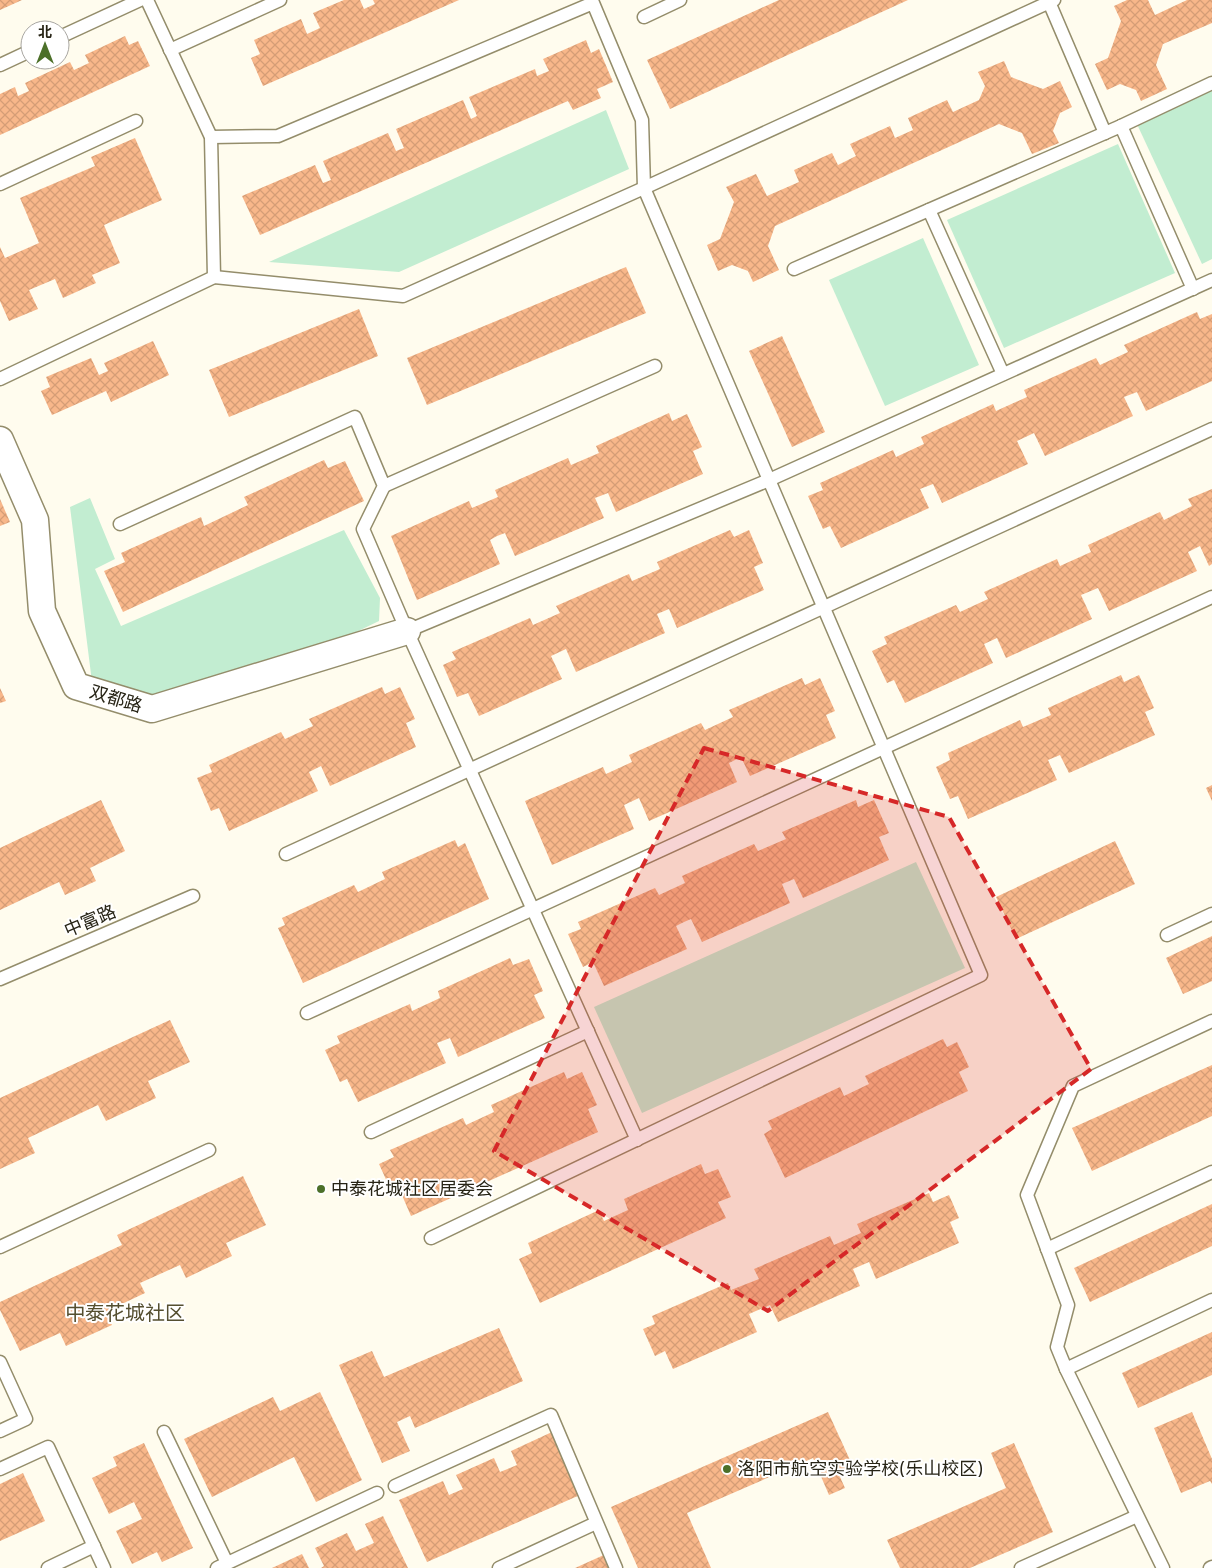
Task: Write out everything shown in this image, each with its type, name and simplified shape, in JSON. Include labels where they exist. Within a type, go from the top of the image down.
[{"type":"street","name":"双都路","points":[[0,440],[36,520],[42,611],[76,686],[152,709],[407,631]]},
{"type":"lane","points":[[70,32],[140,0]]},
{"type":"lane","points":[[147,0],[212,137],[214,277]]},
{"type":"lane","points":[[170,50],[280,0]]},
{"type":"lane","points":[[644,17],[680,0]]},
{"type":"lane","points":[[0,379],[214,277],[403,296],[1052,1],[1105,133]]},
{"type":"lane","points":[[212,137],[278,136],[593,3],[642,120],[644,188],[980,975],[431,1238]]},
{"type":"lane","points":[[0,65],[20,56]]},
{"type":"lane","points":[[794,269],[1121,126],[1212,84]]},
{"type":"lane","points":[[0,184],[136,121]]},
{"type":"lane","points":[[1121,126],[1193,289]]},
{"type":"lane","points":[[929,210],[1003,374]]},
{"type":"lane","points":[[407,631],[770,480],[1212,280]]},
{"type":"lane","points":[[637,1140],[469,770],[363,529],[384,486],[655,366]]},
{"type":"lane","points":[[120,524],[355,417],[384,486]]},
{"type":"lane","points":[[286,854],[1212,429]]},
{"type":"lane","points":[[307,1013],[1212,597]]},
{"type":"lane","name":"中富路","points":[[0,979],[193,896]]},
{"type":"lane","points":[[1167,935],[1212,914]]},
{"type":"lane","points":[[1163,1568],[1057,1348],[1068,1305],[1027,1195],[1073,1086],[1212,1021]]},
{"type":"lane","points":[[371,1132],[588,1031]]},
{"type":"lane","points":[[0,1246],[209,1150]]},
{"type":"lane","points":[[1047,1249],[1212,1172]]},
{"type":"lane","points":[[1066,1369],[1212,1300]]},
{"type":"lane","points":[[0,1362],[26,1419],[0,1431]]},
{"type":"lane","points":[[394,1486],[551,1415],[616,1568]]},
{"type":"lane","points":[[164,1432],[222,1566],[377,1493]]},
{"type":"lane","points":[[0,1469],[48,1447],[104,1568]]},
{"type":"lane","points":[[1021,1568],[1137,1516]]},
{"type":"lane","points":[[499,1568],[596,1523]]},
{"type":"lane","points":[[48,1568],[94,1546]]},
{"type":"highlighted area","points":[[704,748],[949,817],[1091,1069],[768,1311],[494,1151]]},
{"type":"green space","points":[[1212,88],[1212,259],[1202,264],[1136,122]]},
{"type":"green space","points":[[606,110],[629,169],[399,272],[269,262]]},
{"type":"green space","points":[[1118,144],[1175,273],[1004,348],[947,220]]},
{"type":"green space","points":[[923,238],[979,365],[885,406],[829,280]]},
{"type":"green space","points":[[90,498],[115,559],[95,569],[121,626],[344,530],[380,598],[379,621],[244,686],[165,703],[93,690],[70,507]]},
{"type":"green space","points":[[916,862],[965,968],[642,1113],[594,1007]]},
{"type":"building","points":[[0,0],[22,0],[0,10]]},
{"type":"building","points":[[344,0],[360,0],[364,9],[375,4],[373,0],[459,0],[263,86],[251,58],[260,54],[254,40],[301,19],[307,34],[320,28],[313,13]]},
{"type":"building","points":[[779,0],[908,0],[670,109],[647,60]]},
{"type":"building","points":[[1127,0],[1148,0],[1155,15],[1187,0],[1212,0],[1212,23],[1163,44],[1156,65],[1167,89],[1141,101],[1136,90],[1120,84],[1107,90],[1095,64],[1108,58],[1121,21],[1114,6]]},
{"type":"building","points":[[125,36],[129,45],[138,41],[150,66],[0,135],[0,94],[15,87],[18,96],[29,91],[25,83],[53,70],[70,70],[70,62],[74,70],[89,63],[85,55]]},
{"type":"building","points":[[586,40],[591,53],[599,49],[613,82],[597,89],[601,98],[573,110],[568,101],[260,235],[242,196],[315,165],[323,183],[331,180],[323,161],[388,133],[396,151],[404,148],[396,129],[463,100],[471,119],[477,116],[469,97],[535,69],[537,76],[549,71],[543,59]]},
{"type":"building","points":[[1004,61],[1011,77],[1043,89],[1060,81],[1072,107],[1060,113],[1053,131],[1059,143],[1032,154],[1022,133],[999,124],[775,226],[768,246],[779,270],[753,282],[748,271],[732,265],[718,271],[707,245],[720,239],[734,202],[726,187],[756,174],[767,196],[799,182],[794,170],[832,153],[838,165],[856,156],[850,144],[890,126],[895,138],[913,130],[908,118],[947,100],[953,112],[979,100],[985,86],[978,72]]},
{"type":"building","points":[[135,138],[162,200],[104,225],[120,263],[92,275],[96,283],[63,298],[55,279],[29,290],[38,309],[9,321],[0,301],[0,247],[5,258],[39,243],[20,198],[95,166],[91,157]]},
{"type":"building","points":[[626,267],[646,313],[427,405],[407,358]]},
{"type":"building","points":[[359,309],[378,356],[229,417],[209,370]]},
{"type":"building","points":[[1197,312],[1200,319],[1212,314],[1212,381],[1146,411],[1137,392],[1124,397],[1133,416],[1045,456],[1034,433],[1017,441],[1028,464],[942,503],[933,484],[920,489],[929,508],[841,548],[830,526],[823,529],[808,496],[823,490],[820,483],[893,450],[896,457],[924,444],[921,437],[993,404],[996,411],[1027,397],[1024,390],[1096,358],[1100,365],[1128,352],[1124,345]]},
{"type":"building","points":[[782,336],[825,432],[792,447],[749,351]]},
{"type":"building","points":[[153,341],[169,375],[111,402],[106,391],[52,415],[41,391],[50,387],[46,377],[91,358],[99,375],[108,371],[104,363]]},
{"type":"building","points":[[669,413],[672,421],[687,414],[702,447],[693,451],[703,474],[616,512],[608,493],[595,498],[604,518],[515,556],[505,533],[497,536],[490,540],[500,564],[417,600],[391,536],[469,501],[472,508],[498,497],[495,490],[568,458],[571,465],[599,453],[596,446]]},
{"type":"building","points":[[324,460],[328,468],[345,461],[364,501],[123,612],[104,571],[125,562],[121,553],[201,517],[204,526],[248,505],[244,497]]},
{"type":"building","points":[[1212,489],[1212,564],[1209,566],[1200,546],[1188,552],[1197,571],[1109,611],[1098,588],[1081,595],[1092,619],[1006,658],[997,638],[984,644],[993,663],[905,703],[894,680],[887,683],[872,651],[887,644],[884,637],[956,605],[960,612],[988,599],[984,592],[1057,559],[1060,566],[1091,552],[1088,545],[1160,512],[1164,520],[1192,506],[1188,499]]},
{"type":"building","points":[[0,499],[10,522],[0,526]]},
{"type":"building","points":[[730,530],[734,537],[749,530],[763,563],[754,567],[764,590],[677,628],[669,609],[657,614],[665,633],[576,672],[566,649],[551,656],[562,679],[479,716],[468,693],[457,697],[443,665],[456,659],[452,652],[530,618],[533,625],[560,613],[556,606],[629,574],[632,581],[660,569],[657,562]]},
{"type":"building","points":[[1121,675],[1124,682],[1139,675],[1154,708],[1145,712],[1155,735],[1069,773],[1060,755],[1048,760],[1057,780],[968,819],[958,796],[950,799],[936,767],[950,760],[948,753],[1020,720],[1023,727],[1051,715],[1048,708]]},
{"type":"building","points":[[802,678],[805,685],[820,678],[835,711],[826,715],[836,738],[750,776],[741,757],[729,763],[737,782],[649,821],[639,798],[624,805],[634,829],[552,865],[525,801],[603,767],[606,774],[632,762],[629,755],[701,723],[705,730],[733,717],[729,710]]},
{"type":"building","points":[[382,687],[385,694],[400,687],[415,719],[406,723],[416,747],[330,786],[321,766],[309,772],[318,791],[229,831],[219,808],[211,811],[197,778],[212,772],[209,765],[281,732],[285,739],[313,726],[309,719]]},
{"type":"building","points":[[0,688],[6,701],[0,703]]},
{"type":"building","points":[[1212,785],[1212,801],[1206,788]]},
{"type":"building","points":[[101,800],[125,851],[90,868],[96,881],[65,895],[59,882],[0,910],[0,848]]},
{"type":"building","points":[[856,800],[858,807],[874,800],[889,833],[879,837],[889,860],[803,898],[794,879],[782,884],[790,903],[702,942],[691,919],[684,922],[676,926],[687,949],[604,986],[593,962],[583,967],[568,934],[581,929],[578,922],[655,888],[659,895],[685,883],[682,876],[754,844],[758,851],[786,839],[782,832]]},
{"type":"building","points":[[455,840],[458,847],[465,843],[489,899],[303,983],[278,928],[285,925],[282,918],[354,885],[358,892],[385,879],[382,872]]},
{"type":"building","points":[[1115,841],[1135,884],[1016,939],[996,897]]},
{"type":"building","points":[[1212,936],[1212,981],[1183,994],[1166,958]]},
{"type":"building","points":[[510,958],[513,965],[529,959],[543,991],[534,995],[545,1018],[458,1057],[450,1038],[437,1043],[446,1063],[358,1102],[347,1079],[340,1082],[325,1050],[340,1043],[337,1036],[410,1004],[412,1011],[440,998],[438,991]]},
{"type":"building","points":[[170,1020],[190,1062],[148,1081],[156,1098],[106,1121],[98,1105],[28,1138],[35,1153],[0,1169],[0,1098]]},
{"type":"building","points":[[943,1039],[947,1047],[957,1042],[969,1067],[959,1072],[968,1091],[785,1178],[764,1134],[772,1129],[768,1121],[840,1087],[844,1096],[869,1084],[865,1076]]},
{"type":"building","points":[[1212,1065],[1212,1116],[1092,1171],[1072,1128]]},
{"type":"building","points":[[564,1072],[567,1079],[582,1072],[597,1105],[588,1109],[598,1132],[411,1216],[401,1193],[394,1197],[379,1164],[394,1157],[390,1150],[463,1118],[466,1125],[494,1112],[491,1105]]},
{"type":"building","points":[[701,1164],[705,1174],[718,1169],[731,1197],[718,1202],[726,1218],[540,1303],[519,1259],[532,1253],[528,1243],[599,1210],[604,1221],[628,1210],[624,1199]]},
{"type":"building","points":[[243,1176],[266,1225],[226,1243],[232,1256],[186,1278],[180,1265],[140,1283],[145,1293],[105,1312],[112,1325],[66,1346],[60,1333],[20,1351],[0,1310],[0,1302],[122,1245],[117,1235]]},
{"type":"building","points":[[929,1193],[933,1202],[949,1195],[959,1218],[950,1222],[959,1243],[876,1279],[869,1262],[853,1269],[860,1286],[778,1322],[770,1305],[749,1314],[757,1332],[673,1369],[665,1351],[655,1356],[643,1329],[655,1324],[652,1316],[728,1283],[731,1290],[759,1279],[754,1269],[830,1236],[834,1245],[861,1233],[857,1224]]},
{"type":"building","points":[[1212,1204],[1212,1246],[1090,1302],[1074,1268]]},
{"type":"building","points":[[499,1328],[523,1381],[415,1428],[410,1416],[397,1422],[410,1451],[382,1463],[339,1365],[372,1351],[384,1377]]},
{"type":"building","points":[[1212,1332],[1212,1375],[1138,1408],[1122,1373]]},
{"type":"building","points":[[320,1392],[362,1480],[316,1502],[294,1457],[212,1497],[184,1439],[273,1397],[280,1411]]},
{"type":"building","points":[[828,1412],[855,1471],[840,1477],[845,1488],[829,1495],[813,1458],[687,1513],[711,1568],[638,1568],[611,1507]]},
{"type":"building","points":[[1192,1412],[1212,1459],[1212,1484],[1210,1481],[1181,1493],[1154,1428]]},
{"type":"building","points":[[552,1432],[580,1495],[427,1562],[399,1500],[443,1481],[449,1495],[463,1489],[456,1475],[494,1458],[500,1472],[517,1465],[511,1451]]},
{"type":"building","points":[[144,1443],[193,1548],[162,1562],[157,1552],[132,1564],[116,1531],[142,1519],[134,1502],[109,1514],[92,1478],[117,1466],[113,1457]]},
{"type":"building","points":[[1014,1443],[1053,1532],[970,1568],[900,1568],[887,1540],[1006,1488],[991,1453]]},
{"type":"building","points":[[23,1473],[45,1521],[0,1541],[0,1484]]},
{"type":"building","points":[[383,1516],[408,1568],[321,1568],[324,1566],[315,1548],[347,1533],[356,1551],[374,1543],[365,1524]]},
{"type":"building","points":[[302,1554],[309,1568],[272,1568]]},
{"type":"building","points":[[606,1554],[612,1568],[575,1568]]},
{"type":"place","name":"中泰花城社区居委会","points":[[321,1189]]},
{"type":"place","name":"洛阳市航空实验学校(乐山校区)","points":[[727,1469]]},
{"type":"district","name":"中泰花城社区","points":[[125,1313]]}]
